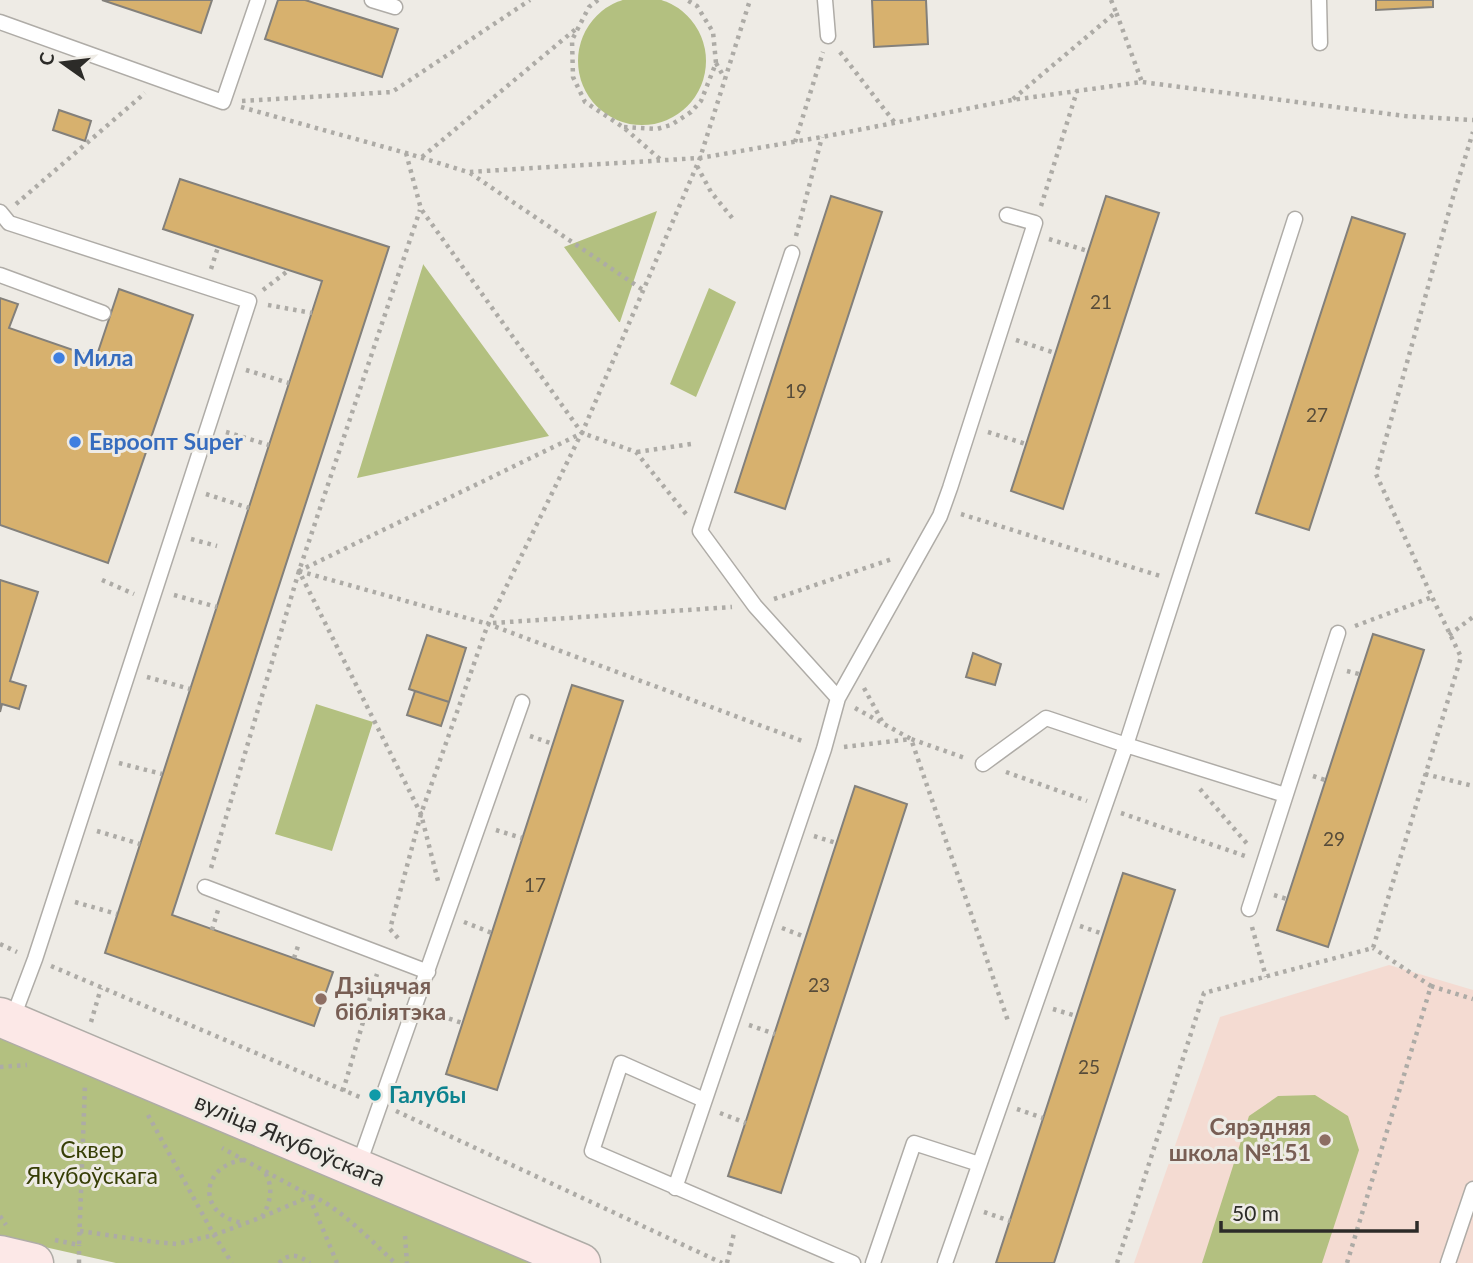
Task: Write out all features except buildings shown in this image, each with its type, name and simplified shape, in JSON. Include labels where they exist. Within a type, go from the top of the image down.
[{"type":"main road","name":"вуліца Якубоўскага","points":[[6,1019],[581,1263]]},
{"type":"lane","points":[[0,22],[223,102],[258,0]]},
{"type":"lane","points":[[372,0],[395,7]]},
{"type":"lane","points":[[825,0],[828,36]]},
{"type":"lane","points":[[1319,0],[1320,43]]},
{"type":"lane","points":[[2,214],[9,223],[249,301],[35,959],[6,1019]]},
{"type":"lane","points":[[675,1188],[820,761],[838,698],[940,516],[1034,229],[1007,215]]},
{"type":"lane","points":[[944,1263],[1126,746],[1295,219]]},
{"type":"lane","points":[[792,253],[700,531],[755,606],[838,698]]},
{"type":"lane","points":[[0,275],[103,313]]},
{"type":"lane","points":[[1248,909],[1338,633]]},
{"type":"lane","points":[[358,1168],[522,702]]},
{"type":"lane","points":[[983,764],[1046,718],[1126,746],[1285,795]]},
{"type":"lane","points":[[205,887],[428,972]]},
{"type":"lane","points":[[704,1100],[621,1063],[592,1151],[853,1263]]},
{"type":"lane","points":[[873,1263],[914,1143],[979,1164]]},
{"type":"lane","points":[[1448,1263],[1473,1189]]},
{"type":"path","points":[[223,102],[393,92],[530,0]]},
{"type":"path","points":[[598,0],[589,7],[572,40],[573,77],[585,102],[623,127],[662,161]]},
{"type":"path","points":[[687,0],[697,6],[713,32],[716,63],[725,79]]},
{"type":"path","points":[[343,1091],[421,814],[488,624],[582,433],[697,166],[750,0]]},
{"type":"path","points":[[1111,0],[1142,82]]},
{"type":"path","points":[[1012,100],[1116,12]]},
{"type":"path","points":[[422,158],[579,26]]},
{"type":"path","points":[[828,36],[895,123]]},
{"type":"path","points":[[795,142],[828,36]]},
{"type":"path","points":[[623,127],[657,129],[671,125],[691,112],[701,101],[716,63]]},
{"type":"path","points":[[2,214],[160,79]]},
{"type":"path","points":[[468,172],[700,158],[1012,100],[1142,82],[1405,116],[1473,120]]},
{"type":"path","points":[[1077,91],[1034,229],[1088,251]]},
{"type":"path","points":[[223,102],[468,172],[643,290]]},
{"type":"path","points":[[1373,948],[1461,657],[1376,474],[1473,132]]},
{"type":"path","points":[[792,253],[822,137]]},
{"type":"path","points":[[406,153],[421,209],[582,433],[636,452],[691,444]]},
{"type":"path","points":[[697,166],[711,192],[733,219]]},
{"type":"path","points":[[205,887],[299,571],[421,209]]},
{"type":"path","points":[[249,301],[289,270]]},
{"type":"path","points":[[249,301],[312,313]]},
{"type":"path","points":[[1000,335],[1055,353]]},
{"type":"path","points":[[227,365],[289,383]]},
{"type":"path","points":[[207,426],[269,445]]},
{"type":"path","points":[[970,427],[1026,444]]},
{"type":"path","points":[[299,571],[582,433]]},
{"type":"path","points":[[636,452],[700,531]]},
{"type":"path","points":[[187,488],[249,508]]},
{"type":"path","points":[[952,511],[1178,582]]},
{"type":"path","points":[[488,624],[755,606],[922,548]]},
{"type":"path","points":[[299,571],[421,814],[447,916],[492,933]]},
{"type":"path","points":[[102,580],[153,595],[217,607]]},
{"type":"path","points":[[1338,633],[1432,597]]},
{"type":"path","points":[[1450,635],[1473,617]]},
{"type":"path","points":[[854,669],[883,724]]},
{"type":"path","points":[[128,672],[190,689]]},
{"type":"path","points":[[838,698],[911,739],[1018,1052]]},
{"type":"path","points":[[100,757],[162,774]]},
{"type":"path","points":[[1425,774],[1473,786]]},
{"type":"path","points":[[479,825],[522,838]]},
{"type":"path","points":[[78,826],[140,844]]},
{"type":"path","points":[[56,896],[117,914]]},
{"type":"path","points":[[390,929],[428,972]]},
{"type":"path","points":[[1253,932],[1266,977]]},
{"type":"path","points":[[1117,1263],[1204,993],[1373,948],[1431,986],[1473,999]]},
{"type":"path","points":[[1347,1263],[1431,986]]},
{"type":"path","points":[[415,1008],[462,1023]]},
{"type":"path","points":[[79,1263],[84,1075]]},
{"type":"path","points":[[85,1083],[95,1087]]},
{"type":"path","points":[[154,1112],[143,1107],[232,1263]]},
{"type":"path","points":[[221,1148],[316,1197],[334,1209],[396,1263]]},
{"type":"path","points":[[244,1160],[236,1161],[217,1172],[211,1182],[209,1195],[218,1213],[226,1219],[245,1223]]},
{"type":"path","points":[[262,1217],[268,1209],[271,1196],[268,1177],[263,1170]]},
{"type":"path","points":[[80,1231],[177,1244],[214,1235],[311,1196]]},
{"type":"path","points":[[311,1196],[337,1263]]},
{"type":"path","points":[[965,1206],[1010,1221]]},
{"type":"path","points":[[727,1263],[738,1214]]},
{"type":"path","points":[[405,1236],[407,1263]]},
{"type":"path","points":[[15,1247],[79,1245]]},
{"type":"path","points":[[279,1263],[292,1255],[310,1263]]},
{"type":"shaded area","name":"Сярэдняя школа №151","points":[[1389,965],[1473,990],[1473,1263],[1134,1263],[1220,1017]]},
{"type":"green space","points":[[642,-3],[666,2],[687,16],[701,37],[706,61],[701,85],[687,106],[666,120],[642,125],[618,120],[597,106],[583,85],[578,61],[583,37],[597,16],[618,2]]},
{"type":"green space","points":[[657,211],[620,322],[619,322],[564,247]]},
{"type":"green space","points":[[423,265],[549,436],[357,478]]},
{"type":"green space","points":[[709,288],[736,302],[696,397],[670,384]]},
{"type":"green space","points":[[316,704],[373,722],[332,851],[275,834]]},
{"type":"green space","name":"Сквер Якубоўскага","points":[[0,1022],[554,1263],[116,1263],[0,1237]]},
{"type":"green space","points":[[1315,1095],[1348,1116],[1359,1150],[1322,1263],[1202,1263],[1249,1116],[1278,1096]]},
{"type":"place","name":"Мила","points":[[59,358]]},
{"type":"place","name":"Евроопт Super","points":[[75,442]]},
{"type":"place","name":"Дзіцячая бібліятэка","points":[[321,999]]},
{"type":"place","name":"Галубы","points":[[375,1095]]},
{"type":"place","name":"Сярэдняя школа №151","points":[[1325,1140]]}]
